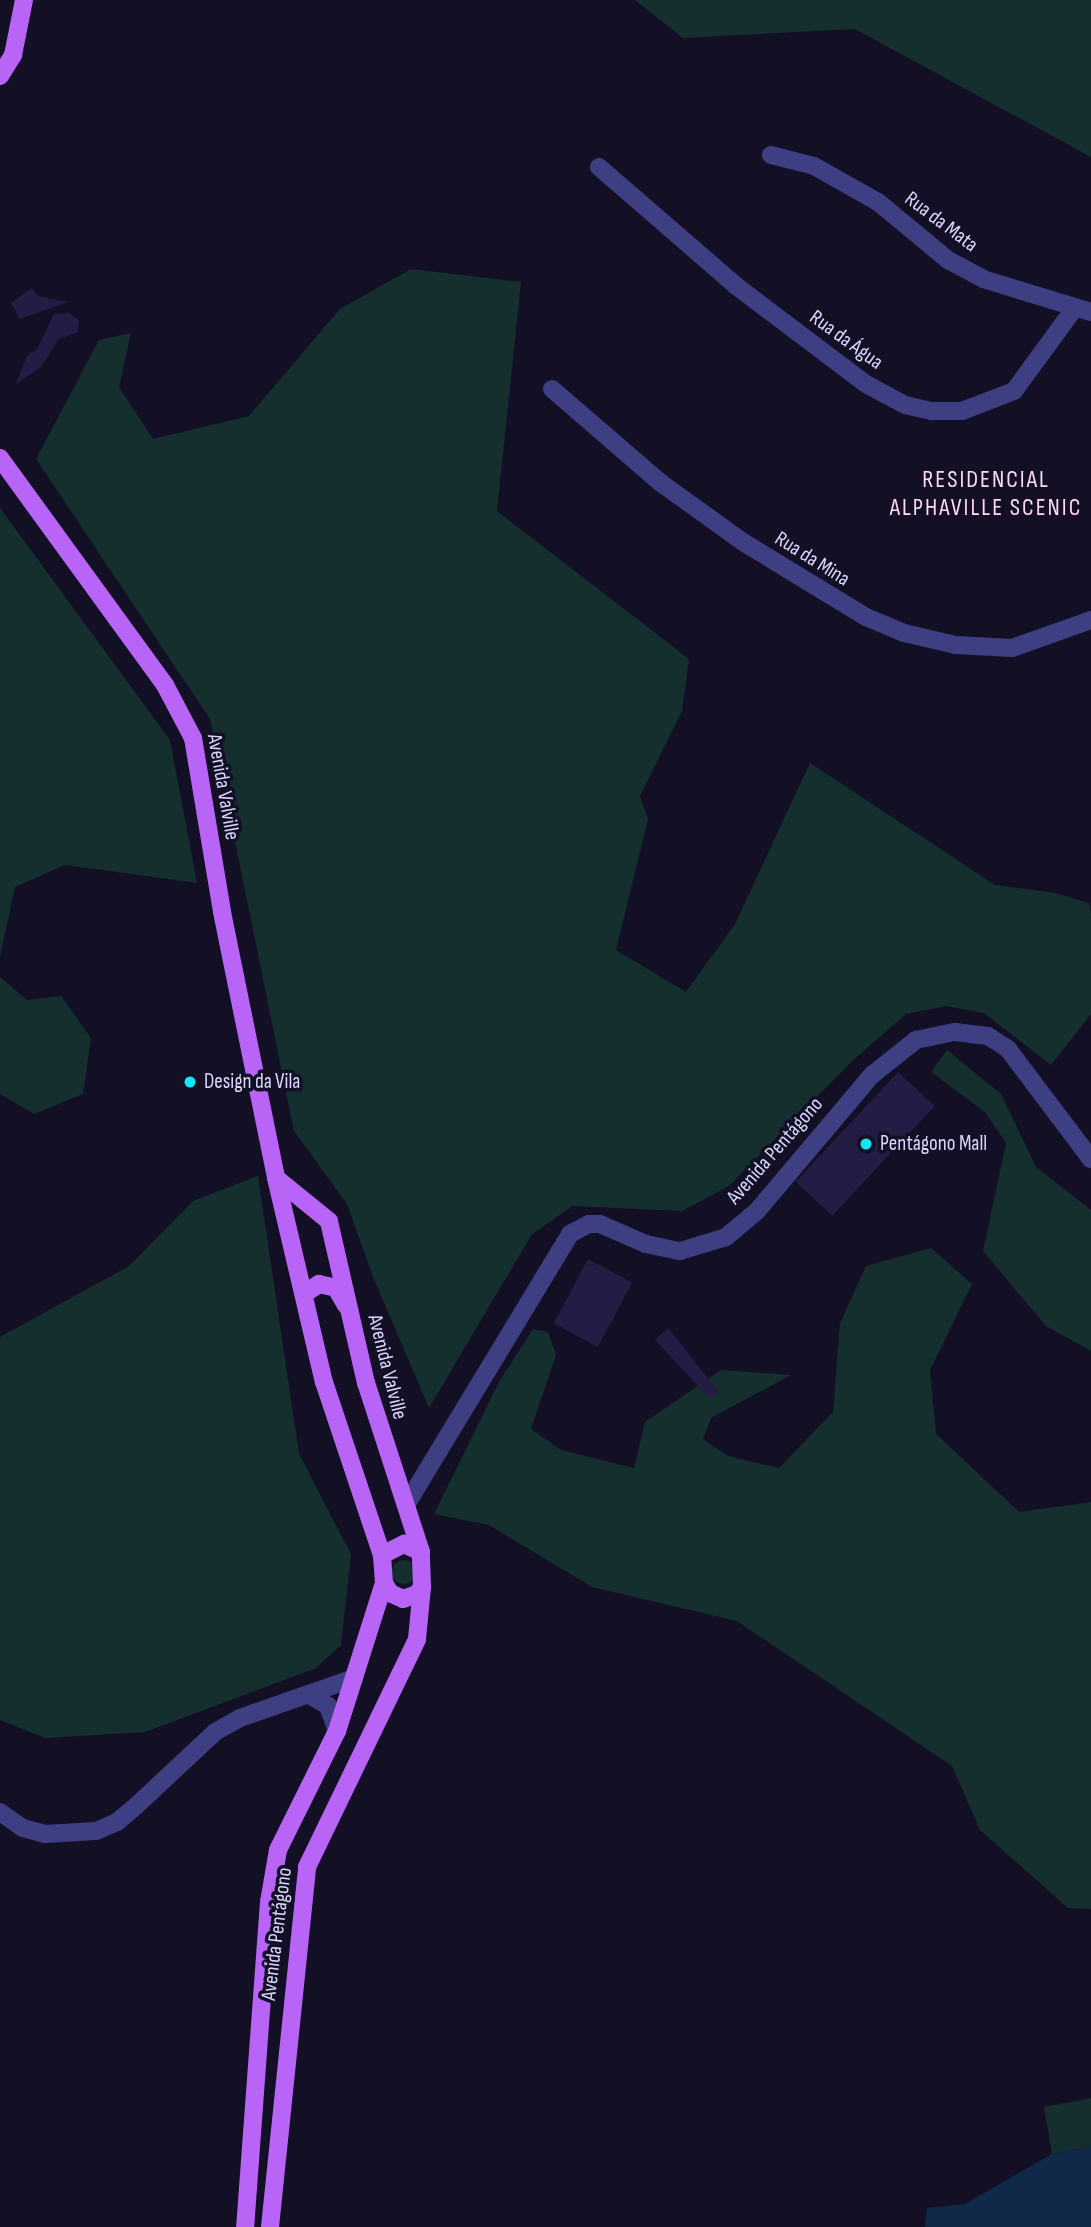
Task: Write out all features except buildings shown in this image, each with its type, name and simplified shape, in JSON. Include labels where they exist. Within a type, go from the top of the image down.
[{"type":"main road","points":[[0,76],[13,55],[24,0]]},
{"type":"main road","name":"Avenida Valville","points":[[0,458],[166,685],[193,738],[222,912],[276,1178],[324,1382],[382,1555],[384,1583]]},
{"type":"main road","name":"Avenida Valville","points":[[276,1178],[329,1221],[369,1393],[421,1552],[422,1587]]},
{"type":"main road","points":[[304,1294],[319,1284],[336,1288],[349,1311]]},
{"type":"main road","points":[[382,1555],[404,1544],[421,1552]]},
{"type":"main road","points":[[384,1583],[390,1593],[404,1599],[417,1594],[422,1587]]},
{"type":"main road","name":"Avenida Pentágono","points":[[245,2227],[269,1902],[278,1850],[337,1731],[384,1583]]},
{"type":"main road","name":"Avenida Pentágono","points":[[270,2227],[307,1867],[315,1843],[417,1639],[422,1587]]},
{"type":"street","name":"Rua da Mata","points":[[771,155],[814,166],[878,202],[948,260],[983,279],[1082,310]]},
{"type":"street","name":"Rua da Água","points":[[599,167],[736,285],[866,384],[905,405],[932,411],[962,411],[1014,391],[1082,310]]},
{"type":"street","name":"Rua da Mina","points":[[552,389],[661,483],[743,542],[866,617],[904,633],[956,645],[1012,648],[1091,620]]},
{"type":"street","name":"Avenida Pentágono","points":[[407,1505],[570,1234],[589,1224],[600,1224],[646,1244],[680,1251],[726,1237],[757,1211],[872,1075],[916,1040],[955,1032],[988,1036],[1009,1049],[1091,1159]]},
{"type":"street","points":[[0,1812],[23,1828],[45,1834],[96,1831],[117,1822],[215,1732],[263,1709],[311,1696],[354,1678]]},
{"type":"street","points":[[311,1696],[328,1706],[337,1731]]},
{"type":"green space","points":[[635,0],[1091,0],[1091,157],[855,29],[683,38]]},
{"type":"green space","points":[[411,269],[521,282],[497,511],[689,659],[682,711],[640,796],[648,819],[616,950],[686,992],[735,924],[810,763],[995,885],[1056,893],[1089,903],[1091,914],[1091,1014],[1051,1065],[984,1013],[946,1006],[906,1014],[851,1062],[729,1186],[682,1211],[573,1206],[532,1234],[429,1408],[373,1277],[347,1204],[294,1131],[210,719],[36,459],[99,340],[131,333],[119,387],[153,439],[249,416],[340,309]]},
{"type":"green space","points":[[0,508],[170,740],[197,883],[65,865],[15,887],[0,956]]},
{"type":"green space","points":[[0,977],[27,1000],[61,996],[91,1038],[83,1094],[34,1114],[0,1094]]},
{"type":"green space","points":[[947,1050],[1001,1094],[1036,1167],[1091,1210],[1091,1351],[1046,1326],[983,1251],[1006,1143],[985,1112],[931,1072]]},
{"type":"green space","points":[[258,1176],[299,1454],[351,1554],[341,1645],[316,1668],[145,1732],[45,1738],[0,1720],[0,1337],[129,1266],[193,1201]]},
{"type":"green space","points":[[931,1248],[972,1284],[930,1370],[936,1434],[1019,1512],[1091,1502],[1091,1909],[1068,1908],[980,1830],[952,1766],[737,1621],[592,1587],[489,1525],[434,1514],[500,1380],[533,1329],[548,1332],[556,1355],[531,1429],[561,1450],[634,1468],[645,1422],[721,1370],[791,1375],[711,1418],[703,1439],[728,1456],[779,1468],[833,1412],[840,1323],[866,1266]]},
{"type":"green space","points":[[404,1560],[415,1567],[416,1572],[409,1583],[404,1584],[393,1577],[392,1572],[399,1561]]},
{"type":"green space","points":[[1091,2098],[1091,2147],[1052,2154],[1044,2107]]},
{"type":"water","points":[[1091,2147],[1091,2227],[925,2227],[927,2208],[965,2204],[1052,2154]]},
{"type":"place","name":"Design da Vila","points":[[190,1082]]},
{"type":"place","name":"Pentágono Mall","points":[[866,1144]]},
{"type":"district","name":"RESIDENCIAL ALPHAVILLE SCENIC","points":[[986,494]]}]
